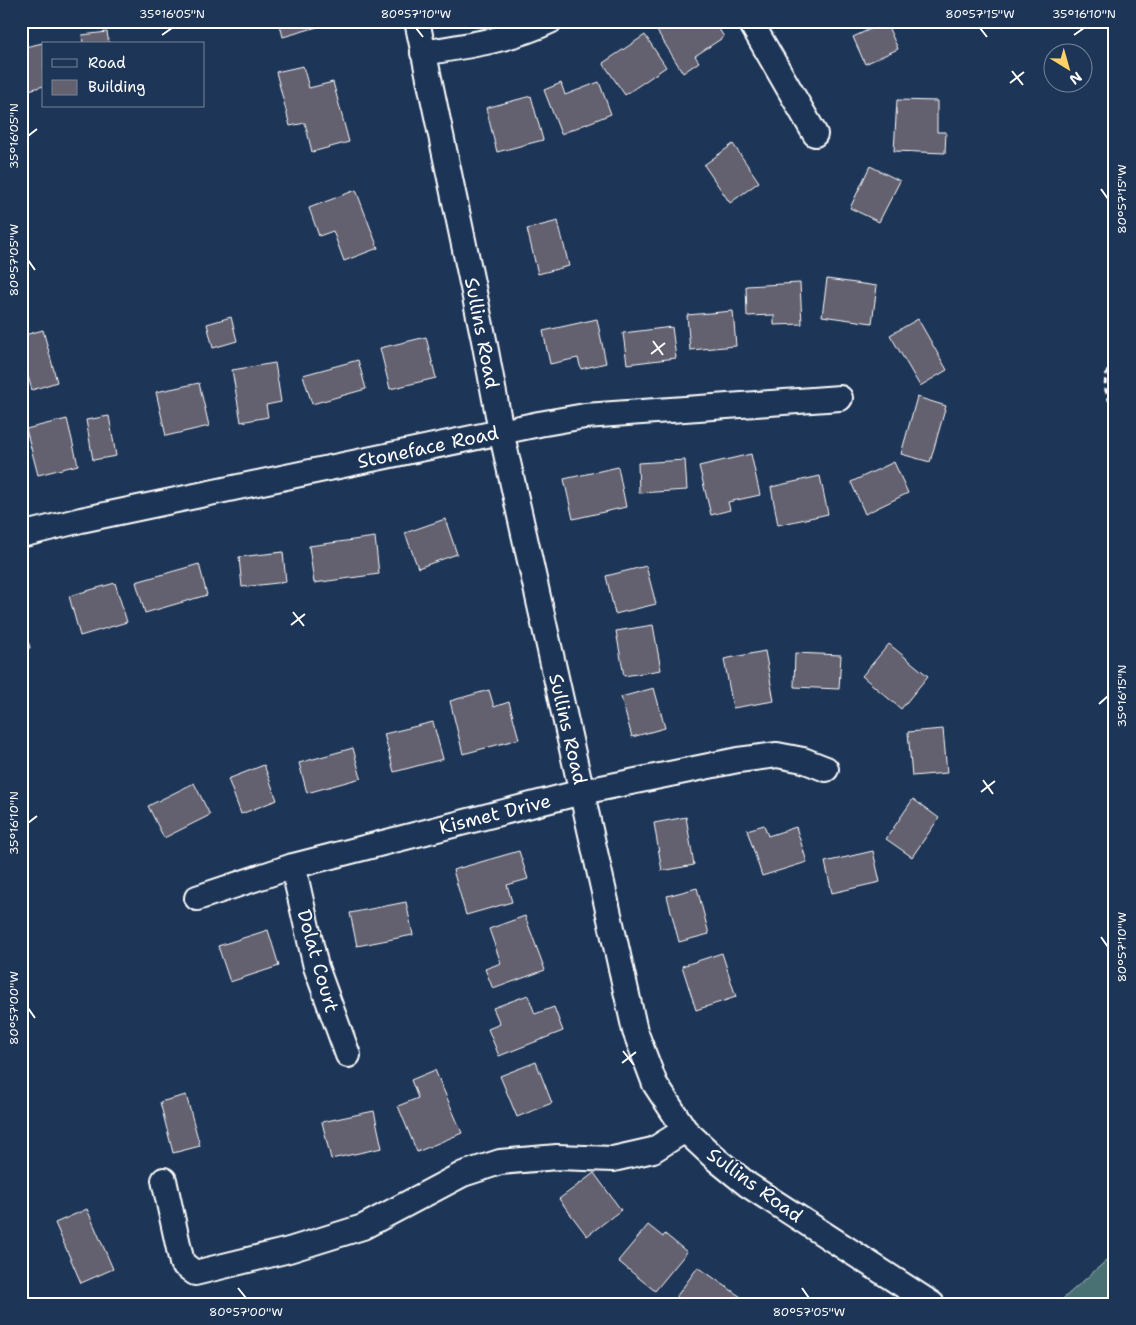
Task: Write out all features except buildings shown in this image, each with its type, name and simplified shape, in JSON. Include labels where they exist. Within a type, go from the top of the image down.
[{"type":"street","name":"Sullins Road","points":[[417,21],[484,340],[501,431],[635,1031],[655,1084],[685,1130],[717,1160],[748,1185],[932,1304]]},
{"type":"street","points":[[423,53],[469,46],[535,29],[550,21]]},
{"type":"street","points":[[750,21],[814,134]]},
{"type":"street","name":"Stoneface Road","points":[[21,535],[81,520],[501,431],[585,416],[840,398]]},
{"type":"street","name":"Kismet Drive","points":[[197,898],[293,866],[582,792],[738,760],[777,755],[803,760],[826,770]]},
{"type":"street","name":"Dolat Court","points":[[293,866],[316,967],[348,1055]]},
{"type":"street","points":[[164,1180],[182,1263],[195,1273],[289,1250],[363,1228],[463,1174],[500,1162],[557,1157],[613,1158],[653,1150],[685,1130]]},
{"type":"path","points":[[1115,354],[1107,372],[1105,392],[1115,413]]},
{"type":"green space","points":[[1115,1253],[1115,1304],[1057,1304]]}]
